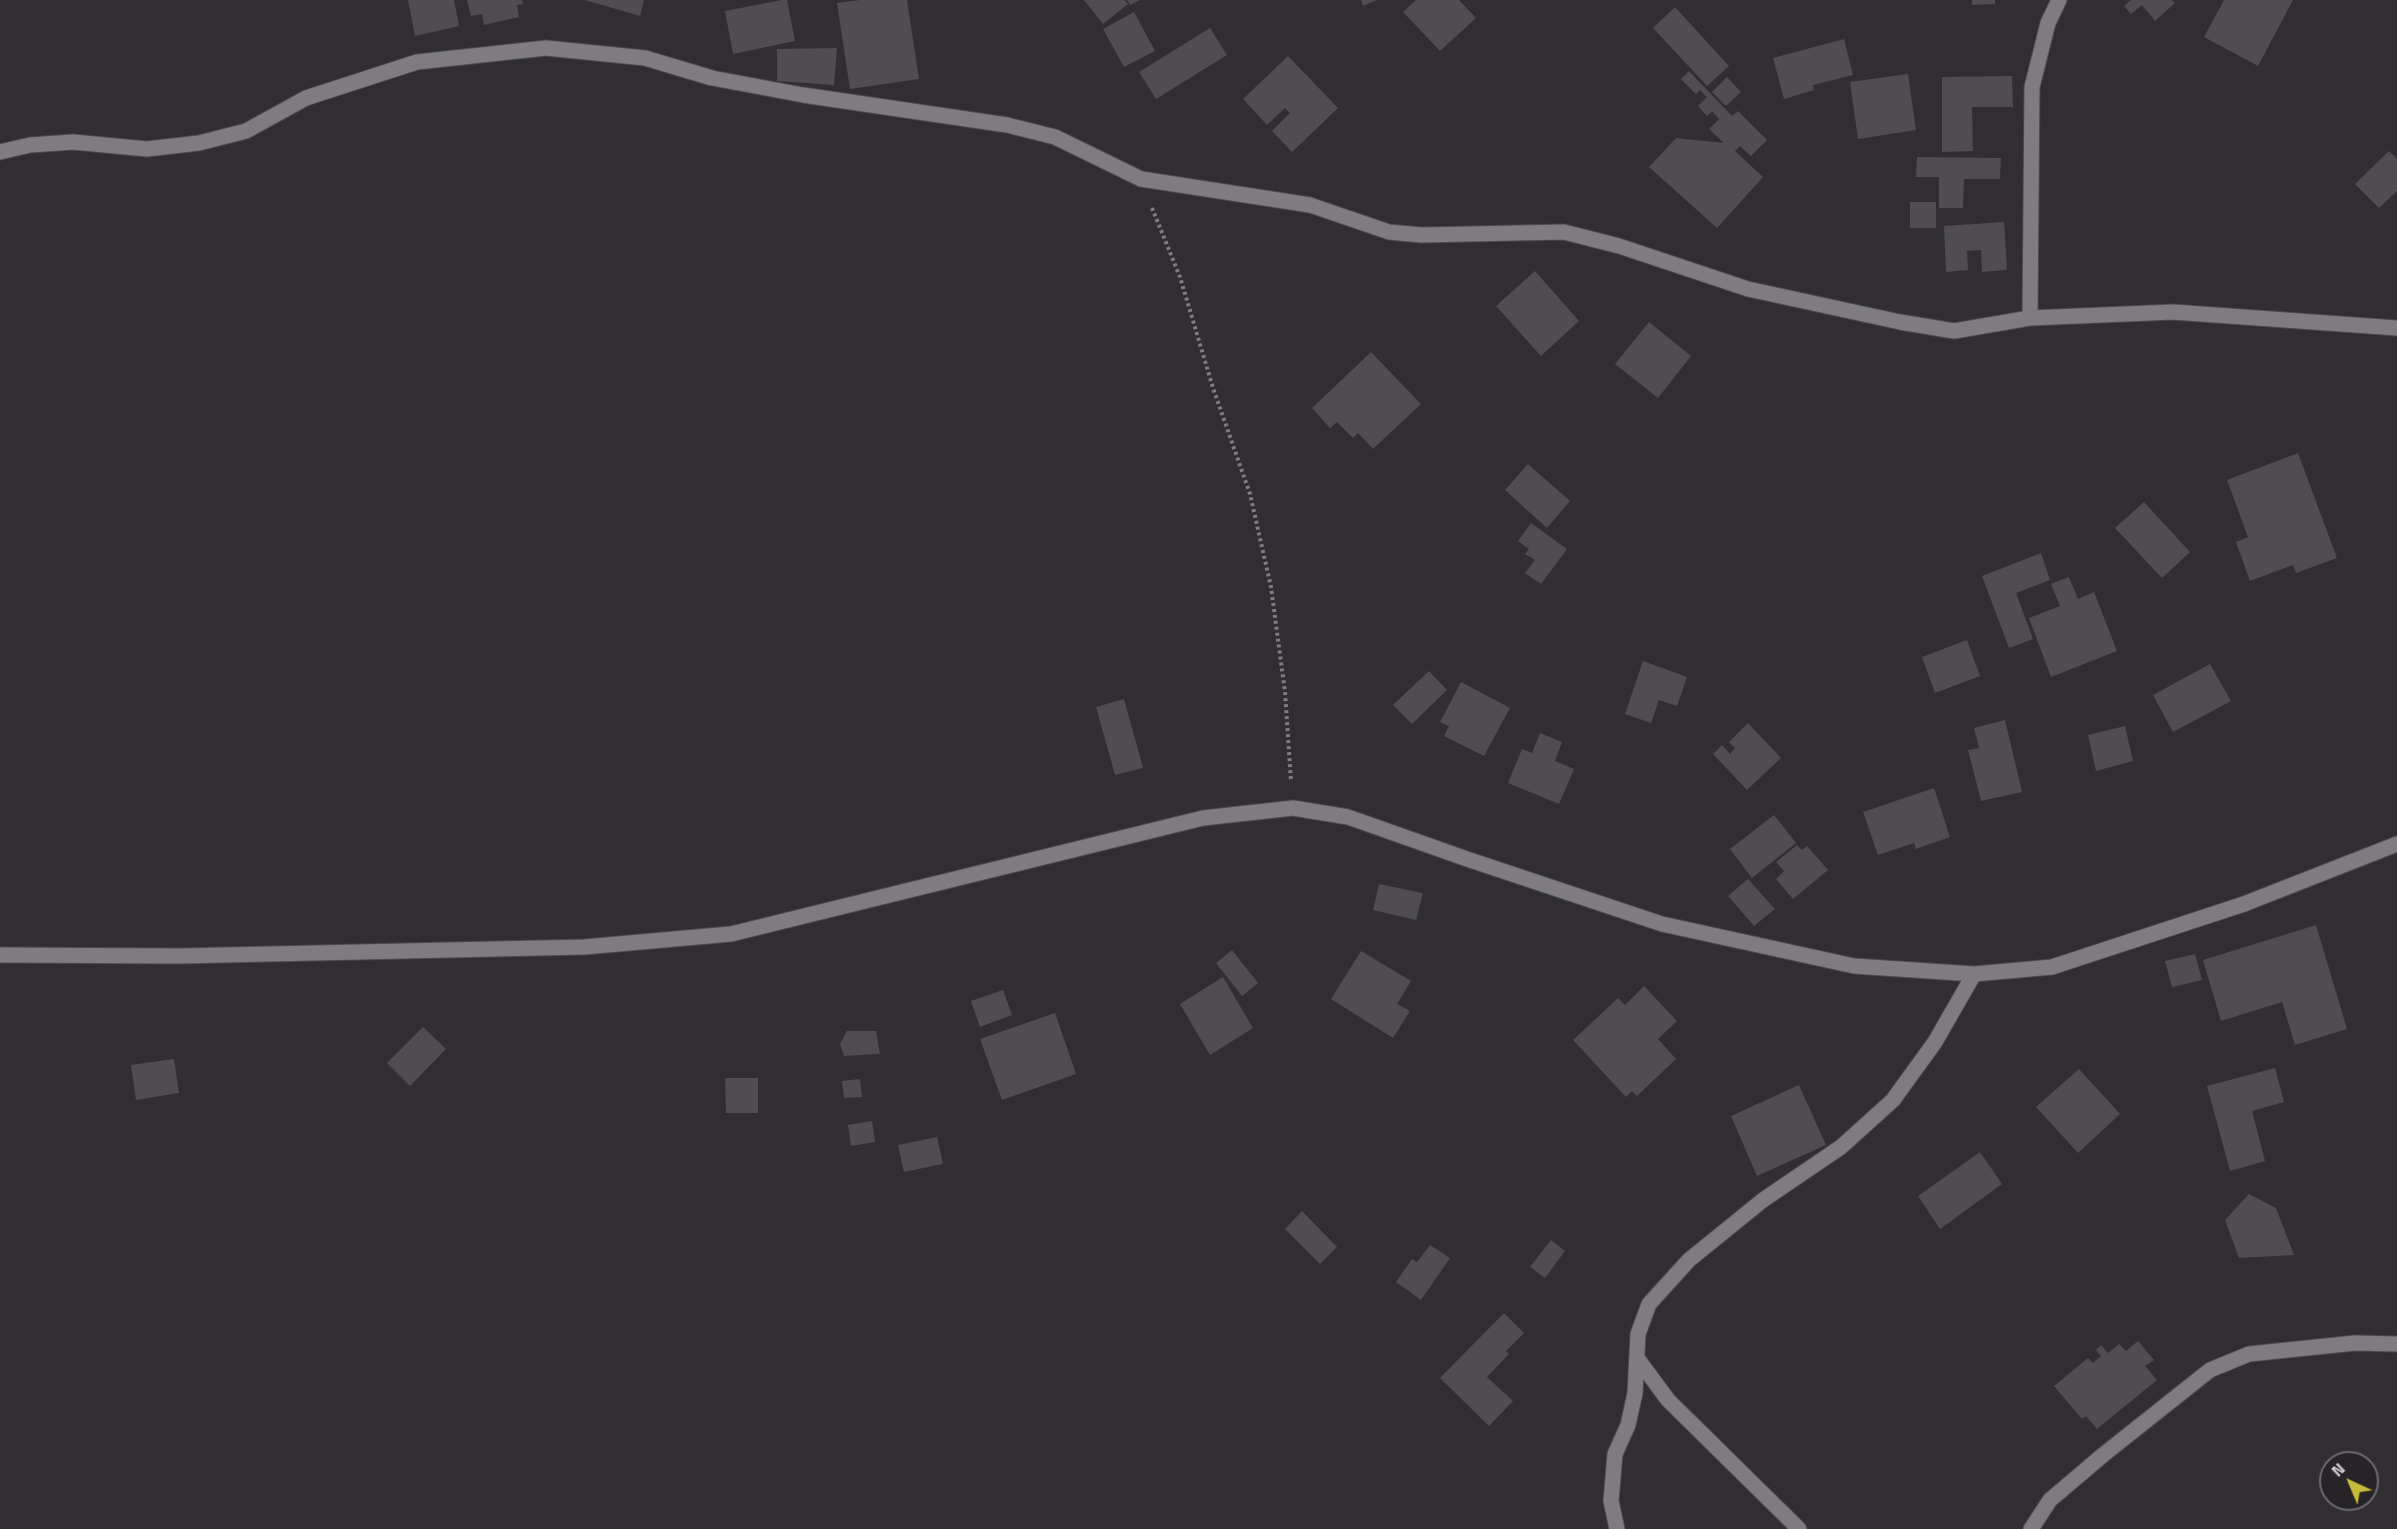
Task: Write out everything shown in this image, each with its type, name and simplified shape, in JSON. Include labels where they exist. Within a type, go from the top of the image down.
[{"type":"street","points":[[2030,318],[2032,87],[2048,23],[2059,0]]},
{"type":"street","points":[[0,152],[30,146],[73,142],[147,149],[199,143],[246,131],[306,98],[417,62],[546,48],[645,58],[712,78],[803,95],[1007,125],[1055,137],[1141,179],[1310,205],[1389,232],[1420,235],[1564,232],[1619,246],[1749,289],[1900,322],[1954,330],[2030,318],[2173,312],[2397,328]]},
{"type":"street","points":[[0,955],[179,956],[584,947],[731,934],[1203,818],[1293,808],[1348,817],[1467,860],[1662,924],[1854,966],[1974,974],[2052,967],[2244,904],[2397,844]]},
{"type":"street","points":[[1617,1529],[1611,1501],[1615,1454],[1628,1425],[1635,1393],[1638,1334],[1649,1304],[1689,1260],[1763,1200],[1841,1147],[1893,1100],[1935,1042],[1974,974]]},
{"type":"street","points":[[2031,1529],[2050,1500],[2210,1370],[2249,1354],[2355,1343],[2397,1344]]},
{"type":"street","points":[[1637,1358],[1668,1400],[1799,1529]]},
{"type":"path","points":[[1141,179],[1180,277],[1213,388],[1250,494],[1271,587],[1285,692],[1293,808]]},
{"type":"building","points":[[408,0],[454,0],[459,26],[415,36]]},
{"type":"building","points":[[467,0],[522,0],[523,4],[517,5],[519,17],[484,25],[482,14],[471,16]]},
{"type":"building","points":[[585,0],[644,0],[640,16]]},
{"type":"building","points":[[787,0],[795,41],[733,54],[725,11]]},
{"type":"building","points":[[860,0],[907,0],[919,79],[850,89],[837,3]]},
{"type":"building","points":[[1084,0],[1125,0],[1128,4],[1103,24]]},
{"type":"building","points":[[1127,0],[1140,0],[1130,5]]},
{"type":"building","points":[[1361,0],[1377,0],[1363,6]]},
{"type":"building","points":[[1416,0],[1459,0],[1476,18],[1440,51],[1403,12]]},
{"type":"building","points":[[1972,0],[1995,0],[1995,4],[1972,5]]},
{"type":"building","points":[[2131,0],[2172,0],[2175,3],[2155,21],[2142,5],[2131,14],[2124,6]]},
{"type":"building","points":[[2224,0],[2293,0],[2258,66],[2204,37]]},
{"type":"building","points":[[1675,7],[1729,66],[1707,86],[1653,28]]},
{"type":"building","points":[[1134,12],[1155,51],[1124,67],[1103,29]]},
{"type":"building","points":[[1210,28],[1227,55],[1156,99],[1139,72]]},
{"type":"building","points":[[1844,39],[1853,75],[1813,85],[1814,90],[1784,99],[1773,58]]},
{"type":"building","points":[[837,48],[834,85],[777,81],[777,49]]},
{"type":"building","points":[[1288,56],[1338,108],[1292,152],[1272,131],[1290,113],[1285,108],[1267,125],[1243,99]]},
{"type":"building","points":[[1689,71],[1732,116],[1738,111],[1767,140],[1751,156],[1740,146],[1735,151],[1763,177],[1717,228],[1649,167],[1676,138],[1724,143],[1709,129],[1719,119],[1712,111],[1707,116],[1698,106],[1707,97],[1700,90],[1696,94],[1681,79]]},
{"type":"building","points":[[1908,74],[1916,130],[1858,139],[1850,82]]},
{"type":"building","points":[[2012,76],[2013,107],[1972,107],[1973,151],[1942,152],[1942,77]]},
{"type":"building","points":[[1727,77],[1741,92],[1726,106],[1712,92]]},
{"type":"building","points":[[2389,151],[2397,159],[2397,191],[2379,208],[2355,184]]},
{"type":"building","points":[[1917,157],[2001,158],[2000,179],[1964,179],[1963,208],[1939,208],[1939,177],[1916,177]]},
{"type":"building","points":[[1910,202],[1936,202],[1936,228],[1910,228]]},
{"type":"building","points":[[2004,222],[2007,270],[1982,272],[1981,250],[1967,251],[1968,270],[1946,272],[1944,226]]},
{"type":"building","points":[[1535,271],[1579,321],[1541,356],[1496,306]]},
{"type":"building","points":[[1649,322],[1691,356],[1658,398],[1615,364]]},
{"type":"building","points":[[1371,352],[1421,404],[1373,449],[1358,433],[1353,438],[1337,422],[1330,428],[1312,408]]},
{"type":"building","points":[[2298,453],[2337,558],[2296,573],[2293,565],[2250,581],[2236,542],[2248,537],[2227,480]]},
{"type":"building","points":[[1528,464],[1570,501],[1547,528],[1505,490]]},
{"type":"building","points":[[2144,502],[2190,552],[2162,578],[2115,528]]},
{"type":"building","points":[[1531,523],[1567,549],[1541,584],[1525,573],[1535,560],[1525,554],[1529,549],[1518,541]]},
{"type":"building","points":[[2041,553],[2050,580],[2016,593],[2033,639],[2009,648],[1982,576]]},
{"type":"building","points":[[2069,577],[2078,599],[2094,592],[2117,651],[2051,677],[2029,618],[2060,606],[2051,584]]},
{"type":"building","points":[[1967,640],[1980,676],[1935,693],[1922,657]]},
{"type":"building","points":[[1643,661],[1687,677],[1677,706],[1659,700],[1651,723],[1625,714]]},
{"type":"building","points":[[2210,664],[2231,701],[2173,732],[2153,695]]},
{"type":"building","points":[[1429,671],[1447,690],[1412,724],[1393,705]]},
{"type":"building","points":[[1461,682],[1510,708],[1484,756],[1444,736],[1449,726],[1440,722]]},
{"type":"building","points":[[1124,699],[1143,768],[1115,775],[1096,707]]},
{"type":"building","points":[[2005,720],[2022,792],[1981,801],[1968,750],[1979,748],[1974,728]]},
{"type":"building","points":[[1748,723],[1781,758],[1747,790],[1713,754],[1722,745],[1730,754],[1735,748],[1729,742]]},
{"type":"building","points":[[2125,726],[2133,761],[2096,771],[2088,735]]},
{"type":"building","points":[[1540,733],[1562,742],[1555,761],[1574,769],[1559,804],[1508,783],[1522,749],[1532,753]]},
{"type":"building","points":[[1934,788],[1950,837],[1916,849],[1914,843],[1878,855],[1863,812]]},
{"type":"building","points":[[1774,815],[1796,843],[1752,878],[1730,849]]},
{"type":"building","points":[[1797,845],[1802,850],[1807,846],[1828,870],[1793,899],[1776,879],[1784,871],[1776,862]]},
{"type":"building","points":[[1748,879],[1775,909],[1754,926],[1728,896]]},
{"type":"building","points":[[1379,884],[1423,893],[1416,920],[1373,910]]},
{"type":"building","points":[[2316,925],[2347,1029],[2295,1045],[2282,1002],[2221,1021],[2203,960]]},
{"type":"building","points":[[1232,950],[1258,983],[1242,996],[1216,963]]},
{"type":"building","points":[[1361,951],[1411,981],[1397,1004],[1410,1011],[1393,1038],[1331,999]]},
{"type":"building","points":[[2195,954],[2202,980],[2172,987],[2165,961]]},
{"type":"building","points":[[1223,977],[1253,1028],[1210,1055],[1180,1004]]},
{"type":"building","points":[[1644,986],[1677,1021],[1658,1039],[1676,1059],[1637,1096],[1632,1091],[1626,1097],[1573,1040],[1618,998],[1625,1005]]},
{"type":"building","points":[[1003,990],[1012,1015],[980,1027],[971,1001]]},
{"type":"building","points":[[1055,1013],[1076,1074],[1002,1100],[980,1039]]},
{"type":"building","points":[[423,1027],[446,1049],[410,1086],[387,1063]]},
{"type":"building","points":[[847,1031],[876,1031],[880,1054],[844,1056],[840,1044]]},
{"type":"building","points":[[174,1059],[179,1093],[136,1100],[131,1065]]},
{"type":"building","points":[[2275,1068],[2284,1102],[2252,1111],[2265,1161],[2230,1171],[2207,1086]]},
{"type":"building","points":[[2079,1069],[2120,1114],[2078,1153],[2036,1107]]},
{"type":"building","points":[[725,1078],[758,1078],[758,1113],[726,1113]]},
{"type":"building","points":[[860,1079],[862,1097],[844,1098],[842,1081]]},
{"type":"building","points":[[1799,1085],[1826,1145],[1757,1176],[1731,1116]]},
{"type":"building","points":[[872,1121],[875,1142],[851,1146],[848,1125]]},
{"type":"building","points":[[937,1137],[943,1164],[904,1172],[898,1145]]},
{"type":"building","points":[[1980,1152],[2002,1184],[1940,1229],[1918,1196]]},
{"type":"building","points":[[2249,1194],[2276,1208],[2294,1255],[2239,1258],[2225,1220]]},
{"type":"building","points":[[1302,1211],[1337,1247],[1320,1264],[1285,1229]]},
{"type":"building","points":[[1551,1240],[1565,1251],[1545,1278],[1530,1267]]},
{"type":"building","points":[[1430,1245],[1450,1258],[1421,1300],[1396,1282],[1412,1259],[1417,1262]]},
{"type":"building","points":[[1504,1313],[1524,1333],[1506,1351],[1509,1354],[1487,1377],[1513,1401],[1489,1426],[1440,1378]]},
{"type":"building","points":[[2138,1341],[2154,1360],[2145,1366],[2157,1380],[2097,1429],[2086,1416],[2082,1419],[2054,1386],[2088,1358],[2093,1363],[2101,1356],[2096,1350],[2101,1345],[2108,1353],[2119,1344],[2126,1351]]}]
